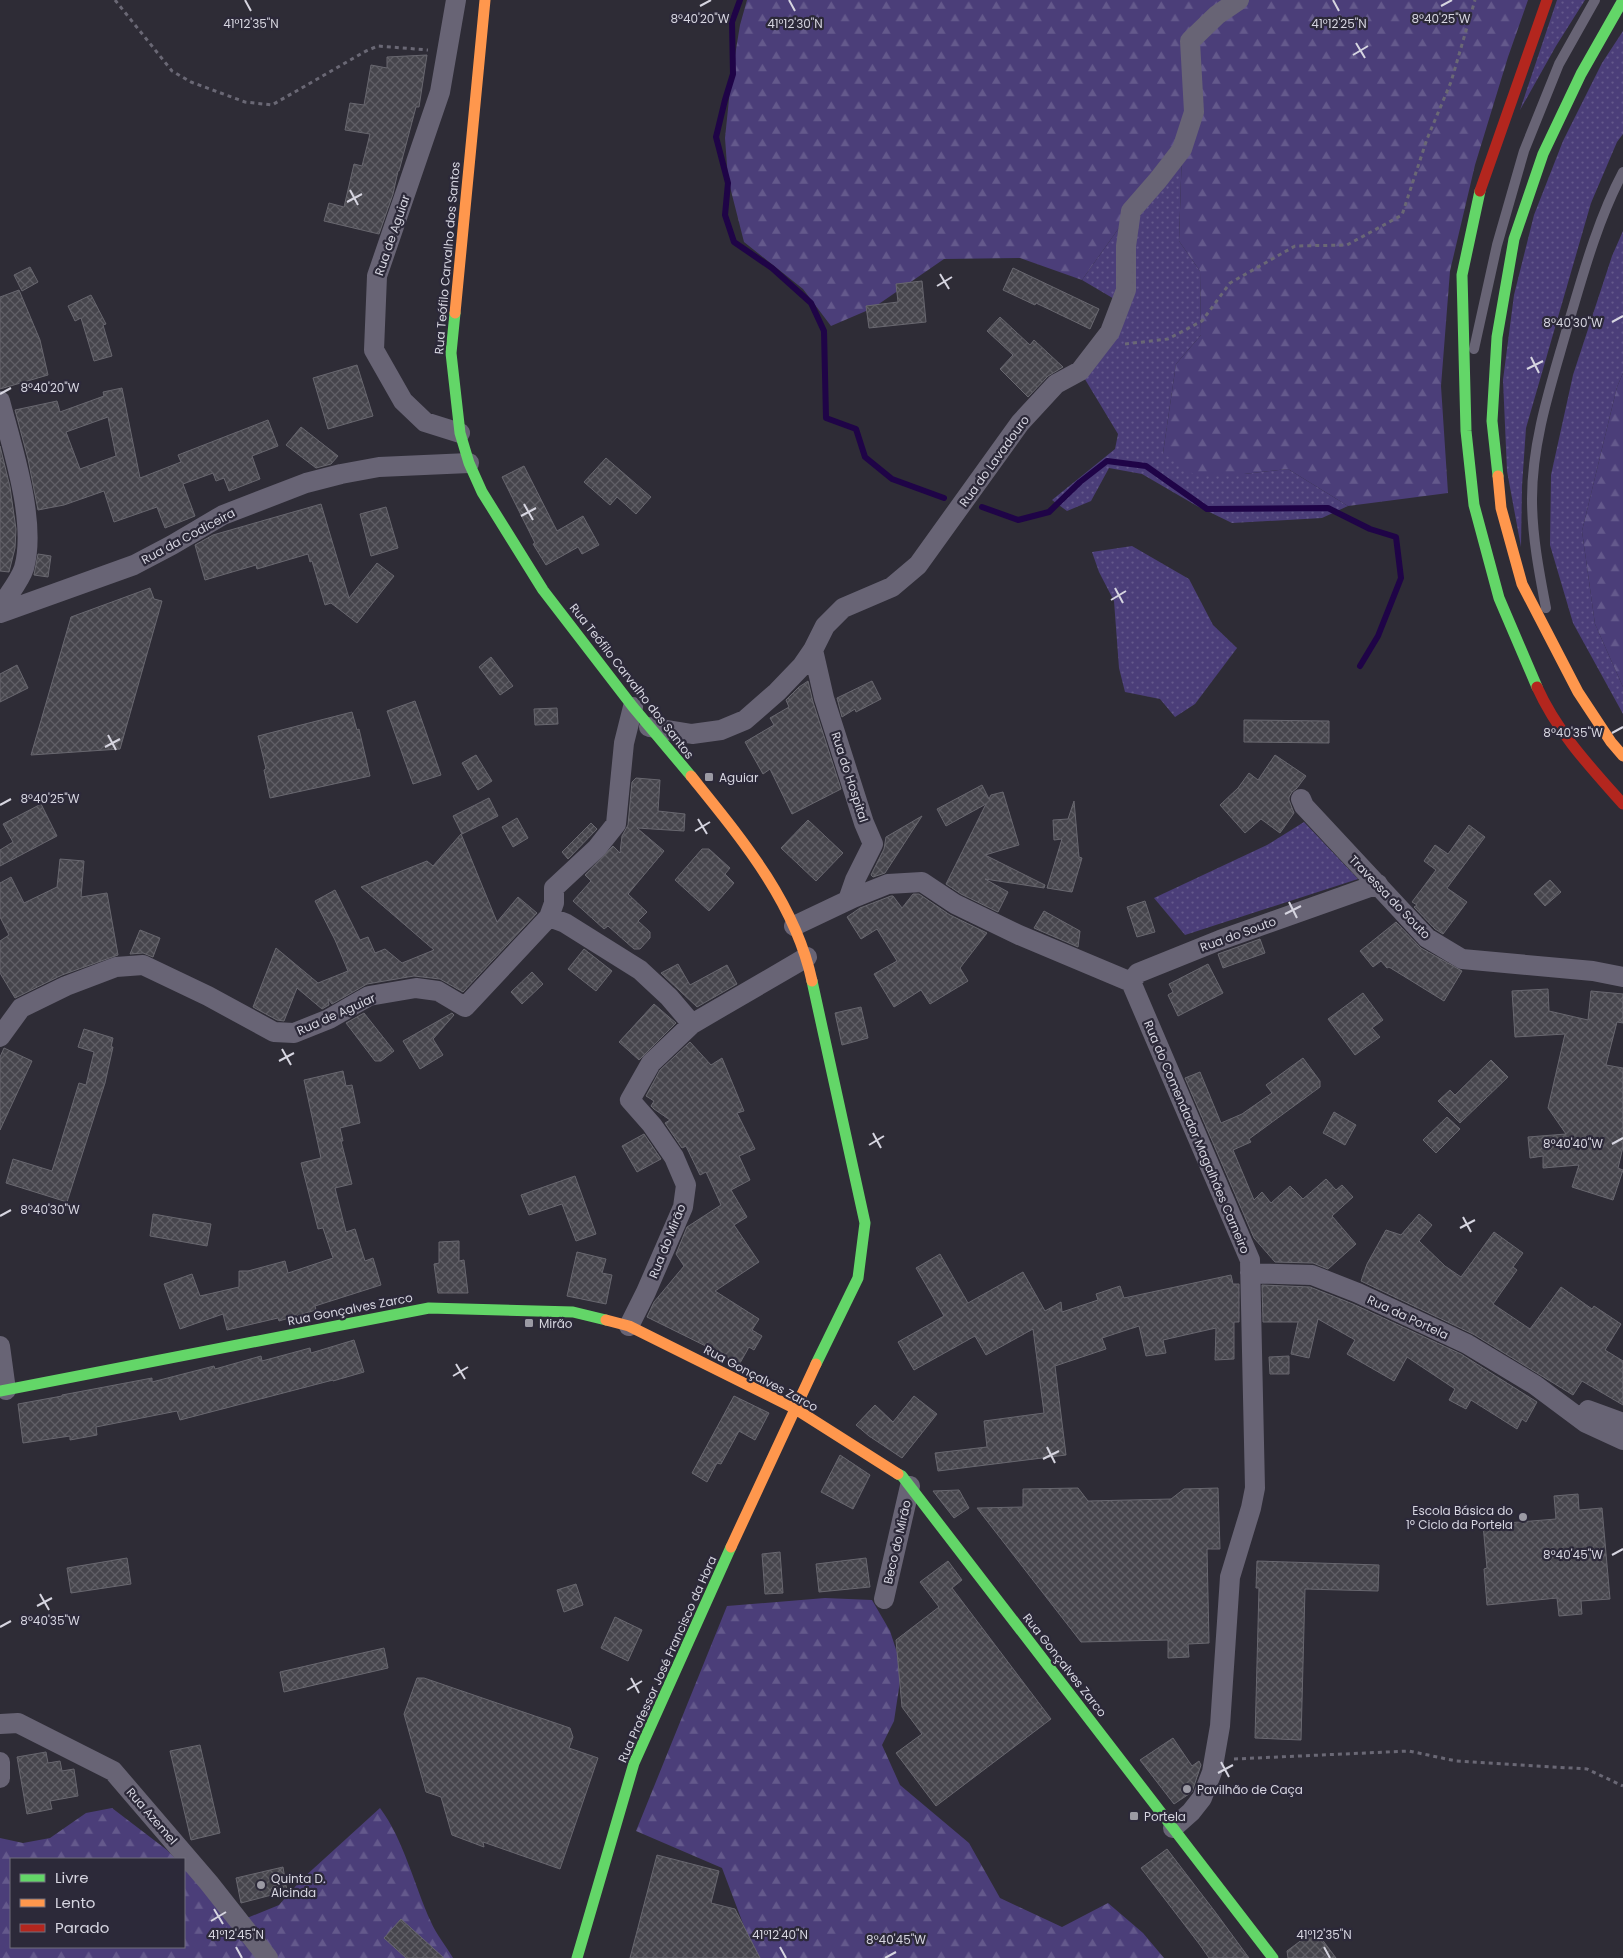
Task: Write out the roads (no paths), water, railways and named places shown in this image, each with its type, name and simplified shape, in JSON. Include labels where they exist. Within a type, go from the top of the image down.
[{"type":"main road","name":"Rua Teófilo Carvalho dos Santos","points":[[485,0],[451,353],[460,433],[469,463],[482,492],[543,590],[649,727],[739,835],[761,866],[794,926],[807,958],[865,1224],[858,1278],[794,1408]]},
{"type":"main road","points":[[1548,0],[1496,140],[1474,213],[1462,276],[1466,431],[1474,505],[1499,598],[1526,664],[1546,708],[1582,758],[1623,804]]},
{"type":"main road","points":[[1623,0],[1581,74],[1543,154],[1514,239],[1497,337],[1492,421],[1501,508],[1522,584],[1578,692],[1611,742],[1623,756]]},
{"type":"main road","name":"Rua Gonçalves Zarco","points":[[3,1390],[429,1308],[573,1312],[629,1326],[794,1408],[902,1476],[1273,1958]]},
{"type":"main road","name":"Rua Professor José Francisco da Hora","points":[[577,1958],[634,1763],[794,1408]]},
{"type":"street","name":"Rua de Aguiar","points":[[456,0],[440,92],[377,276],[374,350],[403,401],[425,422],[460,433]]},
{"type":"street","name":"Rua do Lavadouro","points":[[649,727],[692,734],[721,730],[745,720],[777,692],[802,666],[813,650],[825,626],[844,608],[892,586],[918,565],[1020,422],[1056,384],[1080,371],[1110,332],[1126,290],[1126,246],[1131,211],[1182,149],[1194,112],[1190,41],[1217,15],[1239,0]]},
{"type":"street","points":[[0,401],[19,474],[26,517],[27,545],[24,569],[0,608]]},
{"type":"street","name":"Rua da Codiceira","points":[[0,614],[134,565],[224,514],[306,484],[341,474],[379,468],[469,463]]},
{"type":"street","name":"Rua do Hospital","points":[[813,650],[824,698],[864,823],[873,844],[855,880],[848,900]]},
{"type":"street","points":[[633,706],[624,743],[616,824],[597,848],[554,888],[554,903],[549,917],[565,923],[640,970],[669,997],[692,1024]]},
{"type":"street","name":"Travessa do Souto","points":[[1301,799],[1304,806],[1427,938],[1462,959],[1499,964],[1593,971],[1623,977]]},
{"type":"street","points":[[794,926],[848,900],[888,884],[922,882],[955,904],[1019,935],[1131,982]]},
{"type":"street","name":"Rua do Souto","points":[[1131,982],[1138,973],[1220,940],[1378,884]]},
{"type":"street","name":"Rua de Aguiar","points":[[0,1037],[21,1008],[66,986],[116,967],[143,965],[208,996],[274,1032],[294,1033],[329,1019],[369,996],[416,988],[438,991],[465,1007],[549,917]]},
{"type":"street","name":"Rua do Mirão","points":[[629,1326],[683,1207],[686,1185],[674,1157],[652,1125],[630,1100],[651,1063],[692,1024],[807,958]]},
{"type":"street","name":"Rua do Comendador Magalhães Carneiro","points":[[1131,982],[1250,1260],[1255,1488],[1251,1508],[1230,1577],[1220,1726],[1212,1772],[1202,1798],[1192,1812],[1173,1828]]},
{"type":"street","name":"Rua da Portela","points":[[1250,1273],[1312,1275],[1358,1293],[1467,1344],[1553,1397],[1586,1422],[1623,1440]]},
{"type":"street","points":[[0,1346],[3,1390]]},
{"type":"street","name":"Rua da Portela","points":[[1553,1397],[1623,1423]]},
{"type":"street","name":"Beco do Mirão","points":[[884,1599],[910,1486]]},
{"type":"street","name":"Rua Azemel","points":[[0,1724],[18,1723],[113,1771],[209,1883],[268,1958]]},
{"type":"street","points":[[0,1762],[0,1778]]},
{"type":"lane","points":[[1465,392],[1497,245],[1524,151],[1559,64],[1595,0]]},
{"type":"lane","points":[[1553,646],[1538,567],[1532,499],[1536,440],[1578,291],[1612,194],[1623,172]]},
{"type":"waterway","points":[[740,0],[732,22],[733,74],[716,137],[728,183],[725,215],[734,242],[772,268],[811,303],[824,331],[826,418],[856,429],[865,457],[892,479],[944,498]]},
{"type":"waterway","points":[[982,507],[1018,520],[1049,512],[1080,482],[1107,461],[1146,466],[1207,509],[1328,508],[1370,529],[1396,537],[1401,578],[1378,636],[1360,666]]},
{"type":"place","name":"Aguiar","points":[[709,777]]},
{"type":"place","name":"Mirão","points":[[529,1323]]},
{"type":"place","name":"Escola Básica do 1º Ciclo da Portela","points":[[1523,1517]]},
{"type":"place","name":"Pavilhão de Caça","points":[[1187,1789]]},
{"type":"place","name":"Portela","points":[[1134,1816]]},
{"type":"place","name":"Quinta D. Alcinda","points":[[261,1885]]}]
